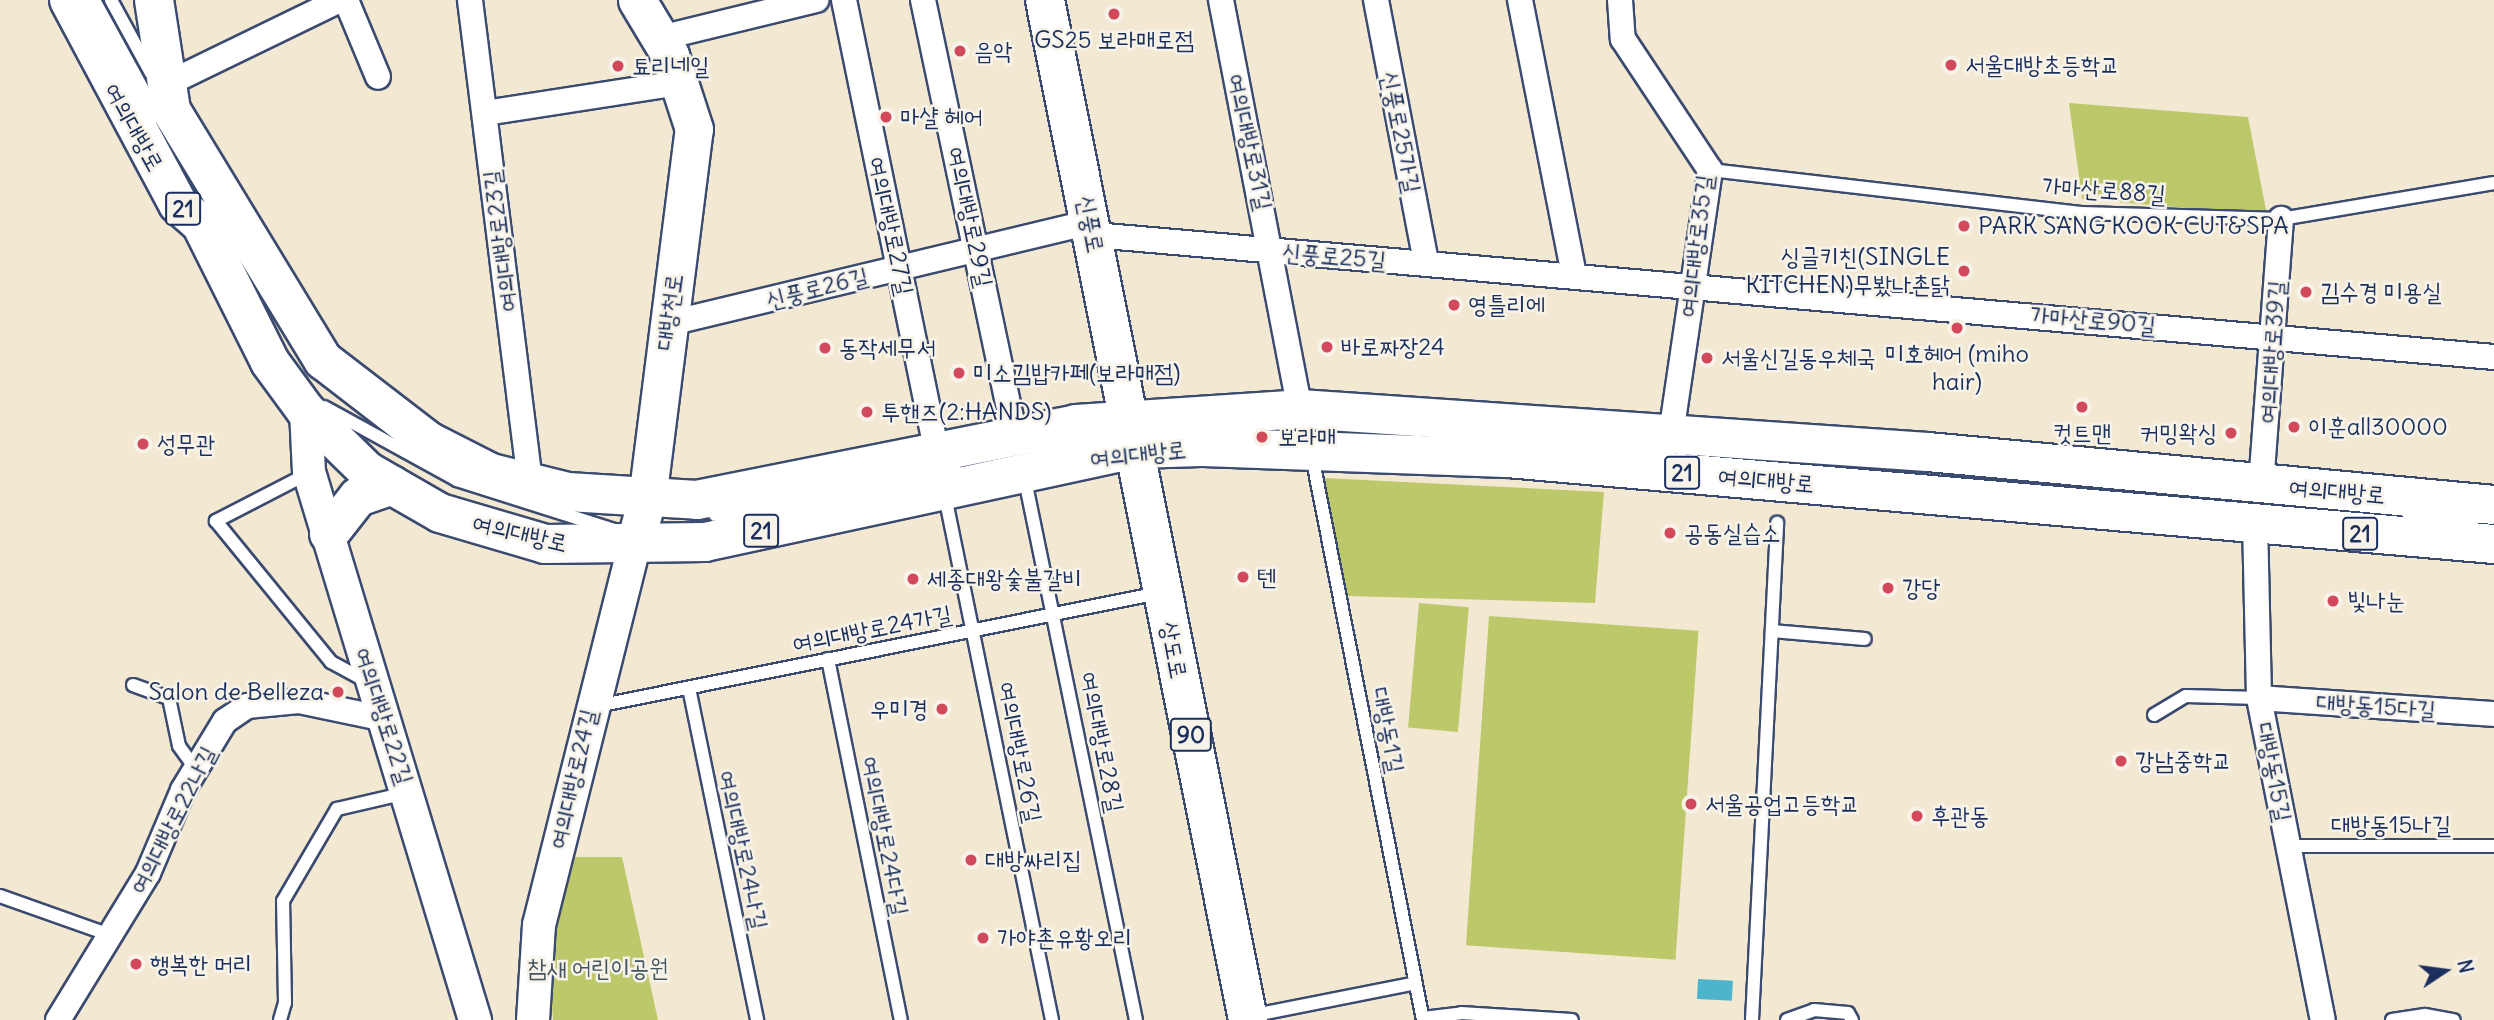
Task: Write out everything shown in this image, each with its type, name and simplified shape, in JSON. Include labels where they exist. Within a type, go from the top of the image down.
[{"type":"main road","name":"여의대방로","points":[[69,0],[177,204],[200,214],[225,283],[270,362],[300,400],[359,464],[392,485],[440,513],[545,544],[592,548],[635,542],[705,542],[949,470],[1132,434],[1300,409],[1671,432],[2248,508],[2494,544]]},
{"type":"main road","name":"여의대방로","points":[[154,0],[171,113],[324,360],[428,441],[491,473],[657,507],[949,470]]},
{"type":"main road","name":"대방천로","points":[[635,542],[657,507],[666,324],[694,129],[660,38],[637,0]]},
{"type":"main road","name":"신풍로","points":[[1045,0],[1132,434]]},
{"type":"main road","name":"여의대방로","points":[[1132,434],[1311,449],[1521,459],[2248,508],[2494,505]]},
{"type":"main road","name":"상도로","points":[[1132,434],[1241,1019]]},
{"type":"main road","points":[[329,534],[358,497],[392,485]]},
{"type":"street","points":[[171,113],[340,0]]},
{"type":"street","points":[[346,0],[378,77]]},
{"type":"street","name":"여의대방로23길","points":[[470,0],[530,483]]},
{"type":"street","points":[[660,38],[816,0]]},
{"type":"street","name":"여의대방로27길","points":[[844,0],[900,268],[949,470]]},
{"type":"street","name":"여의대방로29길","points":[[923,0],[1020,455]]},
{"type":"street","name":"여의대방로31길","points":[[1220,0],[1273,250],[1300,409]]},
{"type":"street","name":"신풍로25가길","points":[[1376,0],[1426,263]]},
{"type":"street","points":[[1520,0],[1574,276]]},
{"type":"street","name":"여의대방로35길","points":[[1620,0],[1623,39],[1710,170],[1671,432]]},
{"type":"street","points":[[485,113],[679,83]]},
{"type":"street","name":"여의대방로39길","points":[[2248,508],[2274,336],[2281,219]]},
{"type":"street","name":"신풍로26길","points":[[666,324],[978,249],[1092,229]]},
{"type":"street","name":"신풍로25길","points":[[1092,229],[1273,250],[1692,286]]},
{"type":"street","name":"가마산로90길","points":[[1692,286],[2494,357]]},
{"type":"street","name":"여의대방로22길","points":[[300,400],[309,472],[380,718],[409,792],[474,1020]]},
{"type":"street","name":"대방동15길","points":[[2248,508],[2259,698],[2323,1020]]},
{"type":"street","name":"여의대방로24길","points":[[533,1020],[539,925],[589,708],[635,542]]},
{"type":"street","name":"대방동15다길","points":[[2259,698],[2494,714]]},
{"type":"street","name":"여의대방로22나길","points":[[58,1020],[148,873],[196,769],[225,721],[247,706],[299,701],[380,718]]},
{"type":"lane","points":[[94,0],[171,113]]},
{"type":"lane","points":[[111,0],[171,113]]},
{"type":"lane","name":"가마산로88길","points":[[1710,170],[2082,213],[2281,219],[2494,183]]},
{"type":"lane","points":[[300,400],[457,480],[611,527],[635,542]]},
{"type":"lane","points":[[1072,442],[1132,434]]},
{"type":"lane","name":"대방동1길","points":[[1311,449],[1423,1019]]},
{"type":"lane","points":[[1020,455],[1054,450]]},
{"type":"lane","name":"여의대방로28길","points":[[1020,455],[1055,614],[1136,1020]]},
{"type":"lane","points":[[692,517],[949,470]]},
{"type":"lane","name":"여의대방로26길","points":[[949,470],[974,630],[1052,1020]]},
{"type":"lane","points":[[309,472],[216,521],[331,662],[371,683]]},
{"type":"lane","points":[[2248,508],[2320,512]]},
{"type":"lane","points":[[2398,517],[2494,523]]},
{"type":"lane","points":[[1752,1020],[1777,523]]},
{"type":"lane","name":"여의대방로24가길","points":[[589,708],[1163,592]]},
{"type":"lane","points":[[1772,631],[1865,639]]},
{"type":"lane","name":"여의대방로24다길","points":[[828,659],[901,1020]]},
{"type":"lane","points":[[133,685],[169,698],[179,746],[196,769]]},
{"type":"lane","name":"여의대방로24나길","points":[[689,688],[757,1020]]},
{"type":"lane","points":[[2154,715],[2186,696],[2259,698]]},
{"type":"lane","points":[[280,1020],[283,901],[337,809],[409,792]]},
{"type":"lane","name":"대방동15나길","points":[[2289,846],[2494,846]]},
{"type":"lane","points":[[0,896],[110,935]]},
{"type":"lane","name":"상도로","points":[[1241,1019],[1416,983]]},
{"type":"lane","points":[[1787,1020],[1814,1010],[1848,1013],[1852,1020]]},
{"type":"lane","points":[[1423,1019],[1461,1013],[1572,1020]]},
{"type":"lane","points":[[2392,1020],[2425,1014],[2454,1020]]},
{"type":"green space","points":[[2069,103],[2248,117],[2267,215],[2082,199]]},
{"type":"green space","points":[[1323,478],[1604,492],[1595,603],[1348,596]]},
{"type":"green space","points":[[1419,603],[1469,607],[1458,732],[1408,728]]},
{"type":"green space","points":[[1489,616],[1698,631],[1675,960],[1466,945]]},
{"type":"green space","name":"참새 어린이공원","points":[[564,857],[622,857],[658,1020],[553,1020],[548,946]]},
{"type":"water","points":[[1698,979],[1733,981],[1732,1001],[1697,999]]},
{"type":"place","name":"GS25 보라매로점","points":[[1114,14]]},
{"type":"place","name":"음악","points":[[960,51]]},
{"type":"place","name":"서울대방초등학교","points":[[1951,65]]},
{"type":"place","name":"툐리네일","points":[[618,66]]},
{"type":"place","name":"마샬 헤어","points":[[886,117]]},
{"type":"place","name":"PARK SANG KOOK CUT&SPA","points":[[1964,226]]},
{"type":"place","name":"싱글키친(SINGLE KITCHEN)무봤나촌닭","points":[[1964,271]]},
{"type":"place","name":"김수경 미용실","points":[[2306,292]]},
{"type":"place","name":"영틀리에","points":[[1454,305]]},
{"type":"place","name":"미호헤어 (miho hair)","points":[[1957,328]]},
{"type":"place","name":"바로짜장24","points":[[1327,347]]},
{"type":"place","name":"동작세무서","points":[[825,348]]},
{"type":"place","name":"서울신길동우체국","points":[[1707,358]]},
{"type":"place","name":"미소김밥카페(보라매점)","points":[[959,373]]},
{"type":"place","name":"컷트맨","points":[[2082,407]]},
{"type":"place","name":"투핸즈(2:HANDS)","points":[[867,412]]},
{"type":"place","name":"이훈all30000","points":[[2294,427]]},
{"type":"place","name":"커밍왁싱","points":[[2231,433]]},
{"type":"place","name":"보라매","points":[[1262,437]]},
{"type":"place","name":"성무관","points":[[143,444]]},
{"type":"place","name":"공동실습소","points":[[1670,533]]},
{"type":"place","name":"텐","points":[[1243,577]]},
{"type":"place","name":"세종대왕숯불갈비","points":[[913,579]]},
{"type":"place","name":"강당","points":[[1888,588]]},
{"type":"place","name":"빛나눈","points":[[2333,601]]},
{"type":"place","name":"Salon de Belleza","points":[[338,692]]},
{"type":"place","name":"우미경","points":[[942,709]]},
{"type":"place","name":"강남중학교","points":[[2121,761]]},
{"type":"place","name":"서울공업고등학교","points":[[1691,804]]},
{"type":"place","name":"후관동","points":[[1917,816]]},
{"type":"place","name":"대방싸리집","points":[[971,860]]},
{"type":"place","name":"가야촌유황오리","points":[[983,938]]},
{"type":"place","name":"행복한 머리","points":[[136,964]]}]
